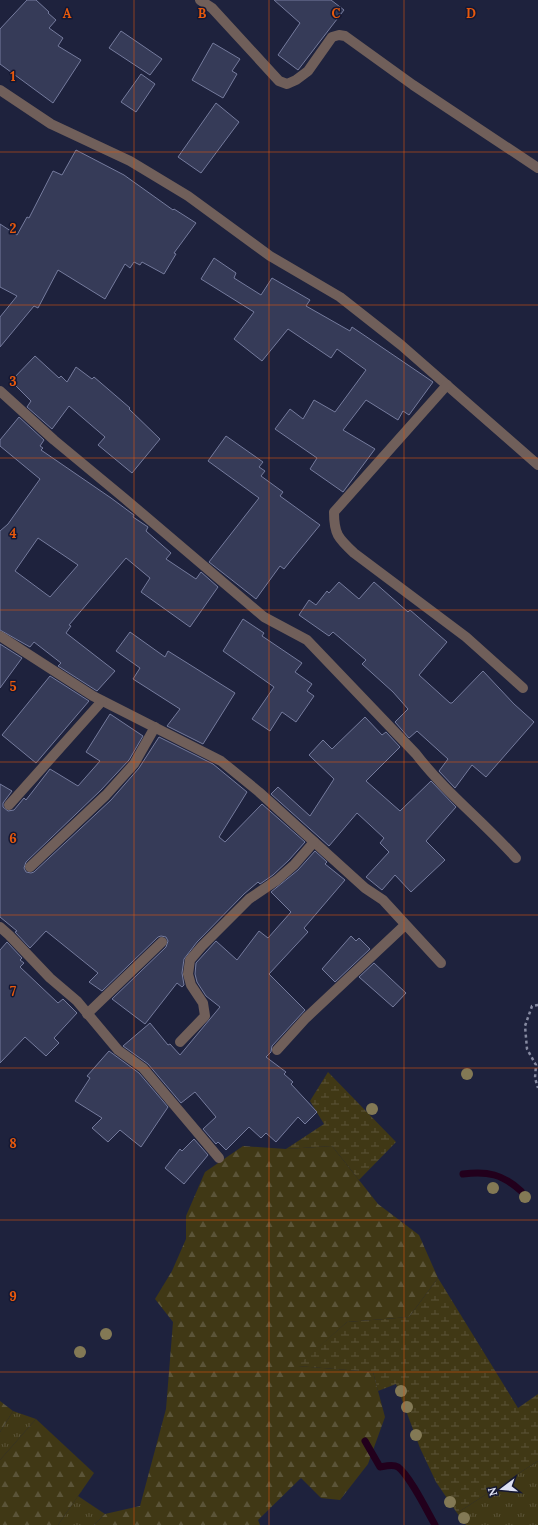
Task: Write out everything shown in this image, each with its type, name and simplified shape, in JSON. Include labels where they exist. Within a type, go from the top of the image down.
[{"type":"street","points":[[200,0],[212,8],[279,81],[287,84],[296,80],[308,71],[332,37],[338,35],[345,36],[412,85],[538,168]]},
{"type":"street","points":[[0,90],[51,124],[130,161],[188,196],[270,256],[340,297],[447,385],[538,465]]},
{"type":"street","points":[[447,385],[334,512],[334,526],[338,538],[354,553],[466,637],[523,688]]},
{"type":"street","points":[[0,391],[54,440],[264,617],[307,640],[416,754],[428,770],[500,839],[516,858]]},
{"type":"street","points":[[0,636],[102,701],[221,762],[259,792],[366,888],[383,900],[404,926],[441,963]]},
{"type":"street","points":[[9,805],[102,701]]},
{"type":"street","points":[[30,867],[111,790],[134,764],[155,727]]},
{"type":"street","points":[[180,1042],[205,1016],[203,1003],[191,985],[188,974],[190,960],[249,899],[277,880],[294,865],[314,842]]},
{"type":"street","points":[[277,1050],[306,1018],[404,926]]},
{"type":"street","points":[[0,928],[9,935],[50,978],[77,1001],[118,1050],[146,1072],[219,1158]]},
{"type":"street","points":[[88,1014],[162,942]]},
{"type":"path","points":[[538,1005],[532,1006],[525,1026],[527,1049],[536,1065],[535,1078],[538,1088]]},
{"type":"green space","points":[[328,1072],[396,1142],[359,1180],[332,1146],[286,1149],[324,1124],[310,1101]]},
{"type":"green space","points":[[243,1146],[286,1149],[332,1146],[378,1204],[419,1235],[438,1278],[409,1317],[347,1322],[298,1366],[373,1372],[385,1417],[368,1464],[340,1500],[321,1498],[301,1478],[258,1520],[260,1525],[94,1525],[105,1514],[140,1506],[166,1409],[173,1322],[155,1299],[172,1271],[186,1239],[186,1216],[205,1172]]},
{"type":"green space","points":[[438,1278],[518,1408],[538,1394],[538,1461],[457,1513],[436,1482],[420,1448],[396,1384],[378,1391],[373,1372],[297,1366],[347,1322],[409,1317]]},
{"type":"green space","points":[[0,1401],[13,1411],[0,1432]]},
{"type":"green space","points":[[13,1411],[36,1419],[0,1460],[0,1432]]},
{"type":"green space","points":[[36,1419],[94,1473],[58,1525],[0,1525],[0,1460]]},
{"type":"green space","points":[[538,1461],[538,1525],[466,1525],[457,1513]]},
{"type":"green space","points":[[78,1496],[105,1514],[94,1525],[58,1525]]},
{"type":"building","points":[[27,0],[36,0],[49,12],[48,13],[56,20],[49,28],[63,38],[58,46],[81,60],[53,103],[0,64],[0,29]]},
{"type":"building","points":[[274,0],[331,0],[344,10],[298,70],[278,55],[300,23]]},
{"type":"building","points":[[121,31],[162,59],[150,75],[109,48]]},
{"type":"building","points":[[213,43],[240,59],[232,71],[237,74],[223,98],[192,80]]},
{"type":"building","points":[[141,74],[155,84],[136,112],[121,102]]},
{"type":"building","points":[[216,103],[239,122],[201,173],[178,157]]},
{"type":"building","points":[[76,150],[124,175],[173,210],[174,209],[196,223],[174,253],[176,254],[164,274],[142,262],[140,265],[134,262],[130,268],[125,264],[105,299],[58,270],[38,308],[34,306],[0,347],[0,317],[17,296],[0,287],[0,224],[17,235],[27,217],[29,218],[53,171],[62,175]]},
{"type":"building","points":[[214,258],[236,273],[234,278],[261,295],[272,278],[310,300],[306,306],[350,331],[352,327],[433,382],[409,415],[403,411],[398,420],[366,400],[343,430],[375,449],[343,492],[310,469],[317,458],[275,429],[290,409],[303,419],[314,400],[335,412],[366,370],[337,349],[331,358],[288,329],[262,361],[234,339],[254,312],[201,279]]},
{"type":"building","points":[[35,356],[59,378],[61,376],[67,382],[76,367],[92,379],[94,377],[130,408],[129,409],[160,439],[132,473],[98,445],[105,437],[69,406],[52,429],[27,407],[31,401],[11,381]]},
{"type":"building","points":[[19,417],[44,440],[40,446],[43,448],[41,450],[111,498],[134,515],[133,517],[148,527],[146,531],[171,553],[166,559],[196,579],[201,572],[218,587],[190,627],[141,592],[150,578],[126,558],[69,625],[71,626],[66,633],[115,671],[97,691],[58,666],[61,663],[34,642],[30,647],[0,630],[0,531],[8,524],[40,479],[0,446],[0,440]],"holes":[[[38,538],[78,565],[50,597],[15,571]]]},
{"type":"building","points":[[226,436],[263,462],[259,467],[265,471],[261,476],[283,492],[280,496],[320,525],[284,569],[280,566],[256,599],[209,562],[259,498],[208,461]]},
{"type":"building","points":[[339,582],[359,599],[374,582],[408,612],[410,610],[447,642],[419,675],[450,703],[452,703],[483,671],[514,704],[534,722],[486,777],[472,765],[455,788],[439,771],[448,759],[417,731],[409,738],[395,722],[408,709],[393,692],[362,664],[366,660],[333,632],[329,636],[299,615],[309,600],[316,605],[327,591],[329,593]]},
{"type":"building","points":[[243,619],[264,633],[262,636],[302,663],[295,672],[312,684],[307,691],[314,696],[296,722],[282,712],[270,731],[252,719],[274,687],[223,651]]},
{"type":"building","points":[[130,632],[165,657],[168,651],[235,693],[203,744],[167,726],[180,709],[133,679],[140,668],[116,651]]},
{"type":"building","points":[[0,644],[22,658],[0,688]]},
{"type":"building","points":[[50,676],[89,701],[36,763],[2,735]]},
{"type":"building","points":[[110,714],[143,736],[129,760],[101,790],[26,862],[24,868],[26,872],[34,872],[111,800],[139,768],[159,737],[213,764],[247,792],[219,837],[225,842],[262,804],[305,842],[273,875],[260,884],[258,882],[244,894],[197,942],[184,959],[182,973],[184,985],[182,987],[177,983],[145,1024],[112,999],[166,947],[168,941],[166,937],[158,937],[102,991],[89,982],[98,973],[46,931],[30,948],[15,932],[17,931],[0,917],[0,784],[12,791],[3,803],[3,807],[8,811],[14,810],[24,798],[26,800],[50,769],[78,786],[100,761],[86,752]]},
{"type":"building","points":[[365,717],[382,735],[386,732],[400,747],[366,781],[400,811],[431,781],[456,807],[426,841],[445,860],[411,892],[395,875],[382,890],[366,877],[389,852],[380,843],[384,838],[357,813],[329,846],[271,794],[278,787],[310,816],[334,779],[309,755],[323,740],[332,749]]},
{"type":"building","points":[[315,851],[327,862],[325,864],[345,880],[304,928],[308,932],[269,974],[305,1010],[272,1046],[271,1052],[266,1057],[286,1072],[284,1074],[293,1082],[291,1084],[317,1112],[305,1124],[298,1117],[276,1142],[266,1133],[261,1138],[249,1127],[226,1150],[218,1142],[216,1144],[203,1129],[216,1117],[195,1092],[181,1103],[148,1064],[123,1046],[150,1023],[168,1045],[170,1044],[180,1055],[220,1007],[206,996],[197,982],[195,974],[196,963],[216,941],[237,960],[259,931],[268,938],[291,912],[271,892],[298,870]]},
{"type":"building","points":[[351,936],[356,941],[359,938],[370,949],[335,982],[322,969]]},
{"type":"building","points":[[7,942],[22,958],[20,960],[24,963],[20,967],[58,1003],[63,999],[77,1013],[54,1038],[59,1043],[46,1056],[25,1037],[0,1063],[0,950]]},
{"type":"building","points":[[374,963],[406,993],[393,1007],[359,977]]},
{"type":"building","points":[[109,1051],[139,1073],[168,1107],[141,1147],[120,1130],[108,1142],[92,1128],[102,1118],[75,1101],[90,1078],[87,1076]]},
{"type":"building","points":[[194,1139],[208,1155],[184,1184],[165,1168],[180,1149],[182,1151]]},
{"type":"waterway","points":[[463,1174],[480,1173],[501,1177],[521,1191]]},
{"type":"waterway","points":[[365,1441],[380,1467],[394,1466],[398,1467],[403,1472],[413,1486],[435,1525]]}]
